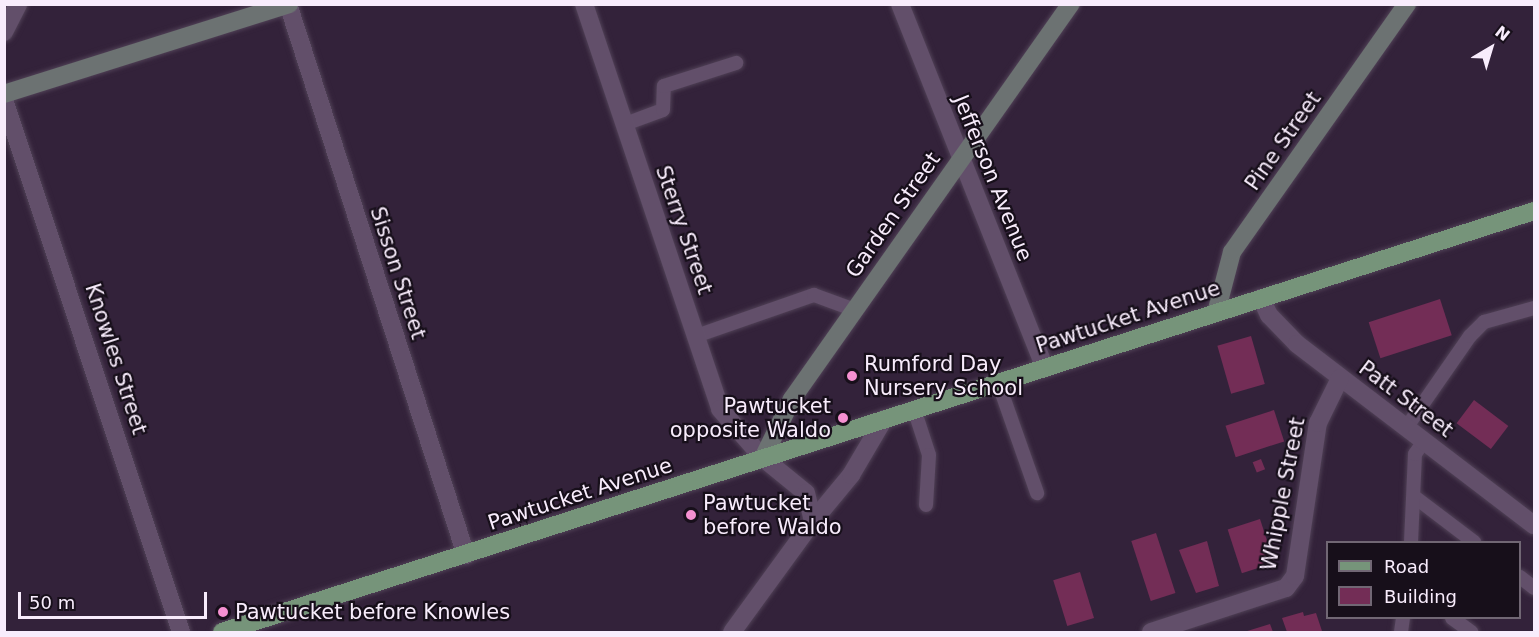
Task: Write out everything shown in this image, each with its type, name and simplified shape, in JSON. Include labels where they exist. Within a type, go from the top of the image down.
[{"type":"main road","name":"Garden Street","points":[[763,458],[792,399],[1071,4]]},
{"type":"main road","name":"Pine Street","points":[[1216,313],[1232,252],[1407,4]]},
{"type":"main road","points":[[4,94],[288,5]]},
{"type":"main road","name":"Pawtucket Avenue","points":[[222,633],[1534,211]]},
{"type":"street","points":[[4,32],[18,4]]},
{"type":"street","name":"Sterry Street","points":[[584,4],[720,409],[763,458],[806,493],[813,521]]},
{"type":"street","name":"Jefferson Avenue","points":[[900,4],[1045,368]]},
{"type":"street","name":"Sisson Street","points":[[288,5],[466,555]]},
{"type":"street","name":"Knowles Street","points":[[4,100],[181,633]]},
{"type":"street","name":"Patt Street","points":[[1261,298],[1269,315],[1296,344],[1534,525]]},
{"type":"street","name":"Whipple Street","points":[[1151,633],[1286,588],[1295,576],[1318,423],[1340,378]]},
{"type":"street","points":[[732,633],[813,521],[851,475],[884,419]]},
{"type":"lane","points":[[625,124],[663,110],[664,86],[736,63]]},
{"type":"lane","points":[[696,336],[814,295],[855,310]]},
{"type":"lane","points":[[1406,428],[1470,336],[1484,322],[1534,308]]},
{"type":"lane","points":[[998,382],[1036,493]]},
{"type":"lane","points":[[914,409],[929,455],[926,505]]},
{"type":"lane","points":[[1411,541],[1416,498],[1415,454],[1424,441]]},
{"type":"lane","points":[[1416,498],[1471,541]]},
{"type":"lane","points":[[1521,578],[1534,588]]},
{"type":"lane","points":[[1453,619],[1471,633]]},
{"type":"building","points":[[1440,299],[1452,335],[1380,358],[1369,322]]},
{"type":"building","points":[[1251,336],[1265,384],[1231,394],[1217,346]]},
{"type":"building","points":[[1474,400],[1508,426],[1491,449],[1457,423]]},
{"type":"building","points":[[1274,410],[1284,441],[1236,457],[1225,426]]},
{"type":"building","points":[[1261,459],[1265,469],[1257,473],[1253,462]]},
{"type":"building","points":[[1260,519],[1274,563],[1242,573],[1228,530]]},
{"type":"building","points":[[1156,533],[1175,593],[1151,601],[1131,541]]},
{"type":"building","points":[[1207,541],[1219,586],[1196,593],[1179,550]]},
{"type":"building","points":[[1080,572],[1094,618],[1067,626],[1053,580]]},
{"type":"building","points":[[1303,612],[1304,616],[1316,613],[1322,631],[1287,632],[1282,618]]},
{"type":"building","points":[[1270,624],[1273,632],[1244,632]]},
{"type":"place","name":"Rumford Day Nursery School","points":[[852,376]]},
{"type":"place","name":"Pawtucket opposite Waldo","points":[[843,418]]},
{"type":"place","name":"Pawtucket before Waldo","points":[[691,515]]},
{"type":"place","name":"Pawtucket before Knowles","points":[[223,612]]}]
